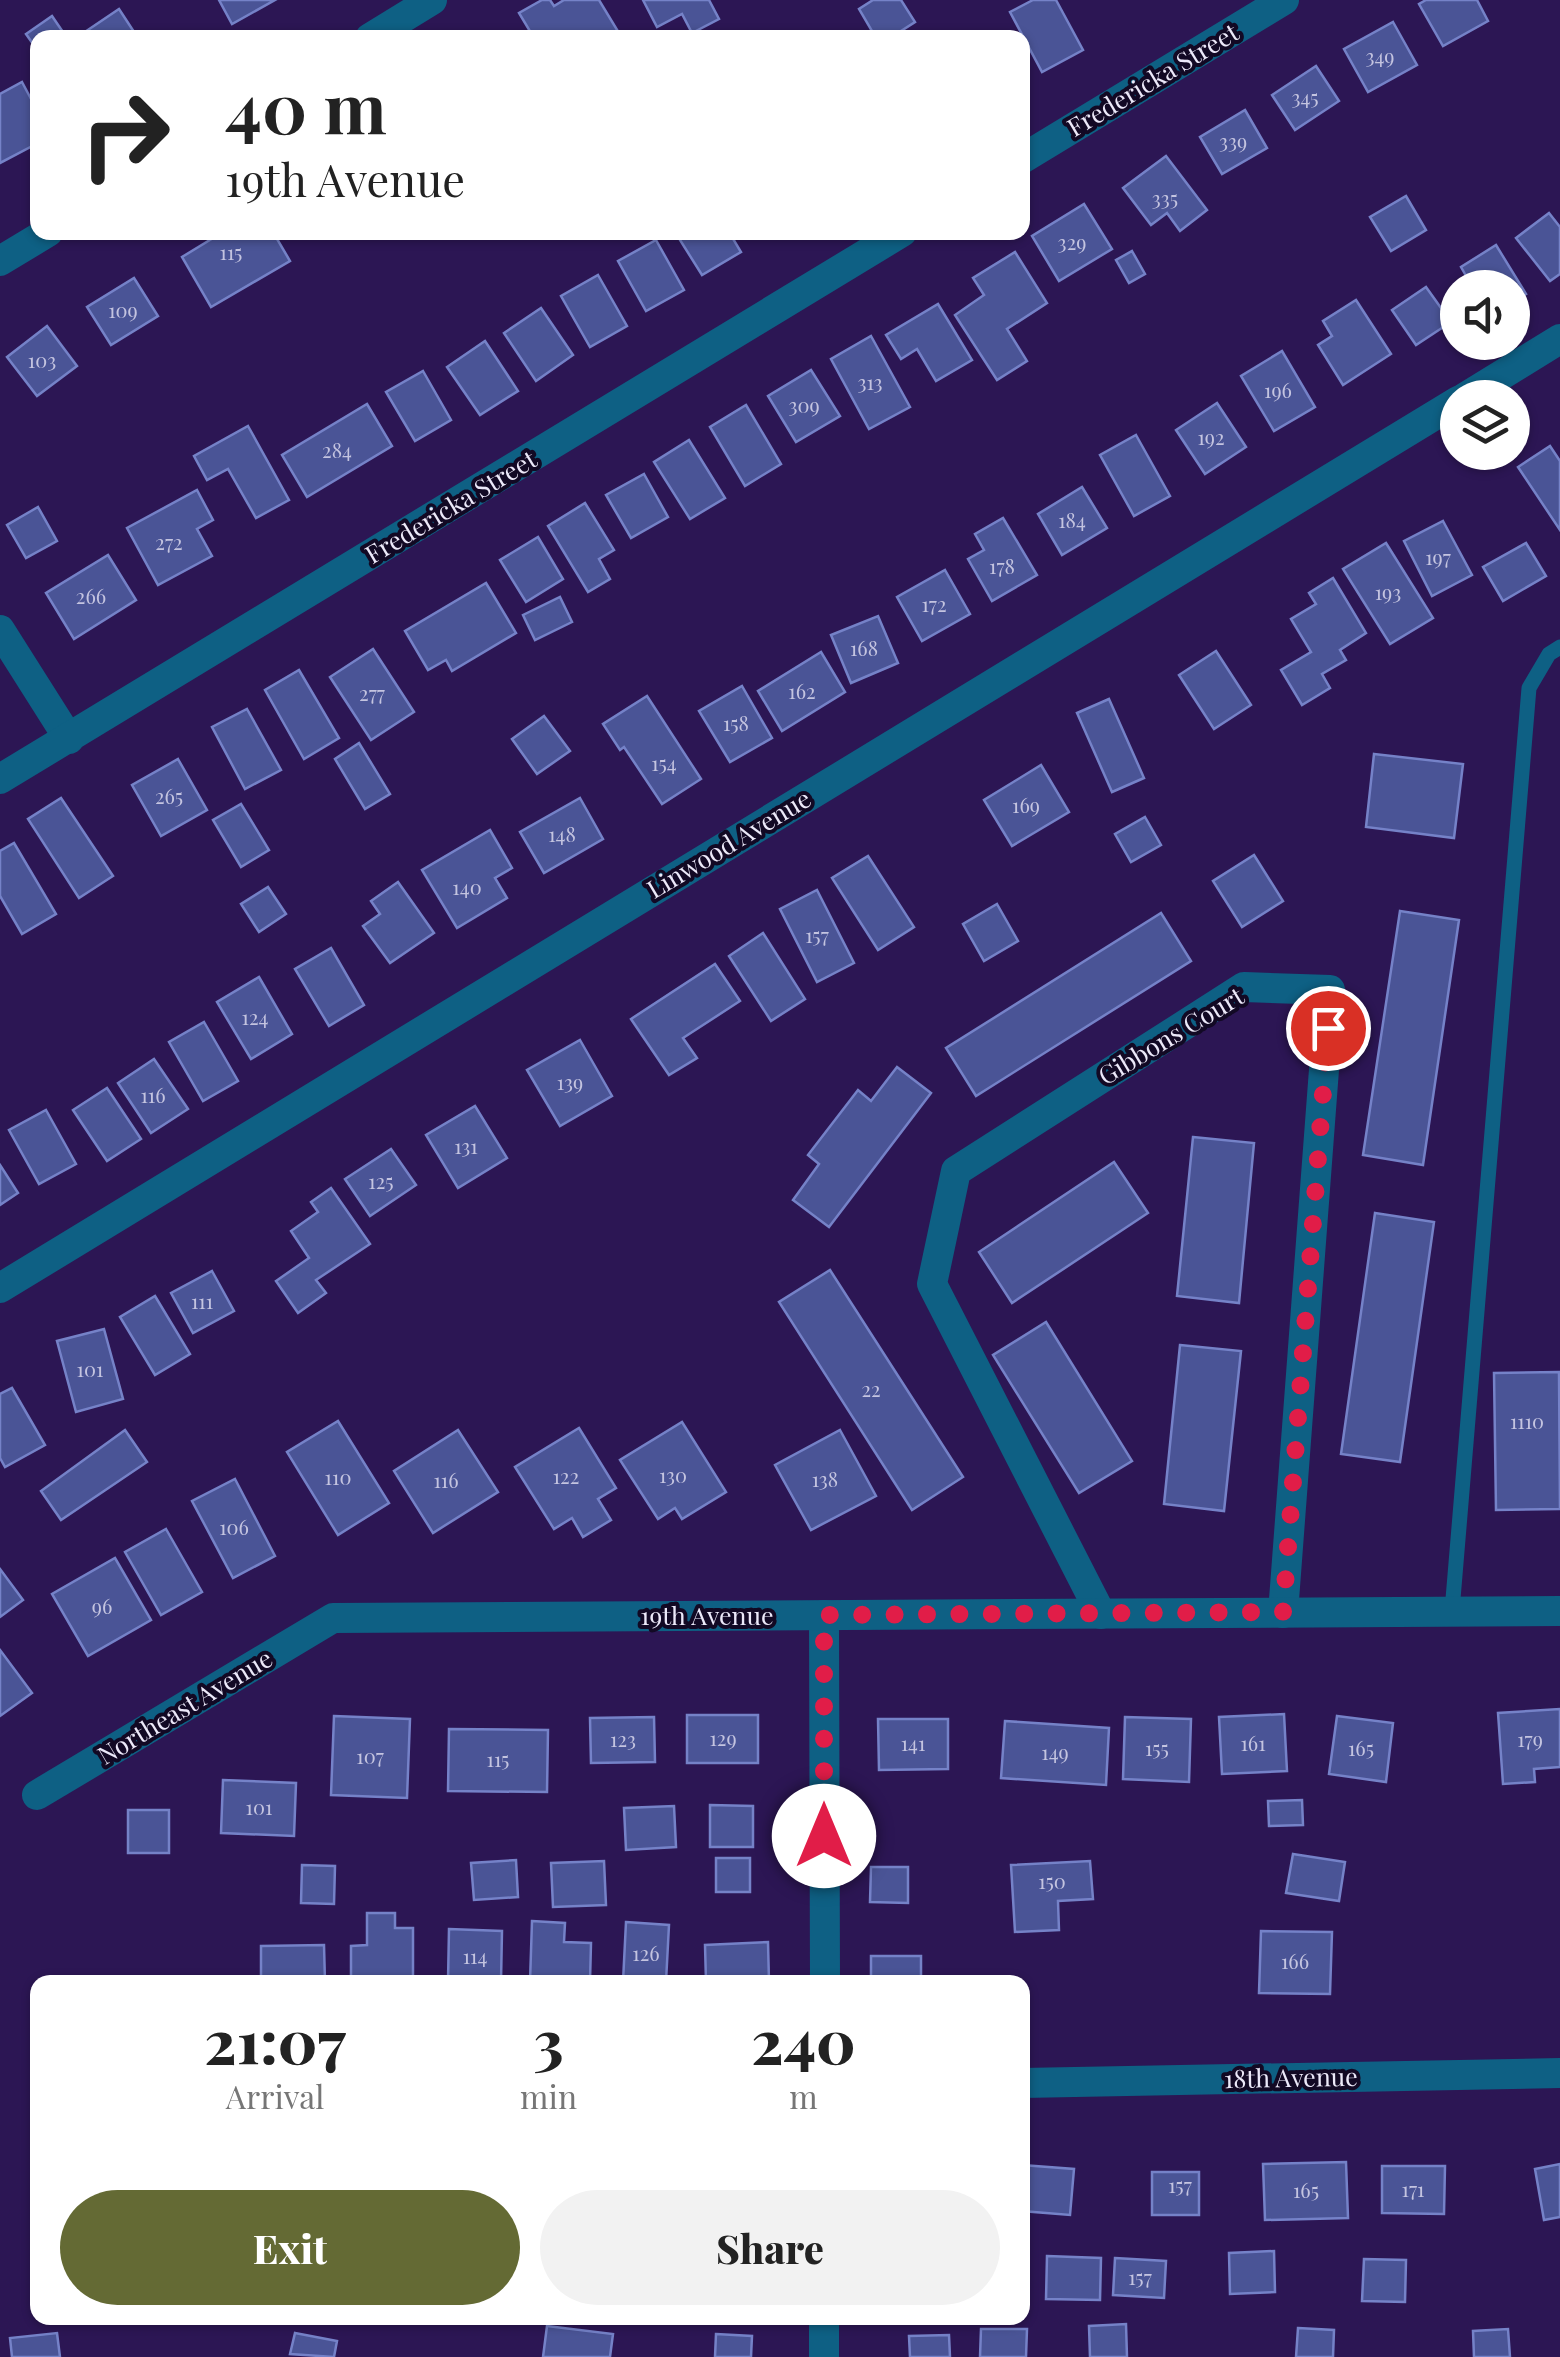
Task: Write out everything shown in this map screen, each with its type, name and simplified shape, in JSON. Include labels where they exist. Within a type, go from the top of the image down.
[{"type":"street","points":[[383,30],[432,0]]},
{"type":"street","name":"Fredericka Street","points":[[1030,154],[1284,0]]},
{"type":"street","points":[[0,261],[35,240]]},
{"type":"street","name":"Fredericka Street","points":[[0,779],[889,240]]},
{"type":"street","name":"Linwood Avenue","points":[[1492,380],[1560,339]]},
{"type":"street","name":"Linwood Avenue","points":[[0,1288],[1440,411]]},
{"type":"street","points":[[0,630],[69,739]]},
{"type":"street","name":"Gibbons Court","points":[[1100,1614],[932,1284],[956,1171],[1244,987],[1330,990],[1283,1612]]},
{"type":"street","name":"19th Avenue","points":[[333,1618],[1560,1611]]},
{"type":"street","points":[[824,1615],[825,1975]]},
{"type":"street","name":"Northeast Avenue","points":[[37,1795],[333,1618]]},
{"type":"street","name":"18th Avenue","points":[[1030,2083],[1560,2073]]},
{"type":"street","points":[[824,2325],[824,2357]]},
{"type":"lane","points":[[1452,1611],[1528,688],[1549,654],[1560,648]]},
{"type":"building","points":[[219,0],[275,0],[232,24]]},
{"type":"building","points":[[542,0],[550,0],[554,6],[564,0],[599,0],[617,30],[529,30],[519,13]]},
{"type":"building","points":[[643,0],[709,0],[719,19],[690,30],[682,14],[657,27]]},
{"type":"building","points":[[873,0],[901,0],[915,22],[902,30],[871,30],[859,9]]},
{"type":"building","points":[[1033,0],[1056,0],[1083,50],[1042,72],[1030,50],[1030,30],[1020,30],[1010,12]]},
{"type":"building","points":[[1426,0],[1477,0],[1488,21],[1443,46],[1419,4]]},
{"type":"building","points":[[119,9],[133,30],[88,30]]},
{"type":"building","points":[[52,16],[62,30],[32,30]]},
{"type":"building","points":[[1393,22],[1417,65],[1368,92],[1344,49]]},
{"type":"building","points":[[1316,66],[1339,101],[1295,130],[1272,95]]},
{"type":"building","points":[[22,82],[30,97],[30,147],[0,163],[0,94]]},
{"type":"building","points":[[1245,110],[1267,148],[1222,174],[1200,137]]},
{"type":"building","points":[[1166,156],[1207,210],[1180,231],[1167,213],[1151,225],[1123,188]]},
{"type":"building","points":[[1406,196],[1426,230],[1391,251],[1370,217]]},
{"type":"building","points":[[1084,204],[1112,249],[1059,281],[1032,236]]},
{"type":"building","points":[[1549,213],[1560,227],[1560,274],[1550,281],[1516,238]]},
{"type":"building","points":[[210,240],[278,240],[290,261],[211,307],[182,257]]},
{"type":"building","points":[[656,240],[684,290],[646,311],[618,261]]},
{"type":"building","points":[[680,240],[734,240],[741,252],[702,275]]},
{"type":"building","points":[[1496,245],[1511,270],[1463,270],[1461,267]]},
{"type":"building","points":[[1132,251],[1145,274],[1129,283],[1116,260]]},
{"type":"building","points":[[1015,252],[1047,303],[1007,329],[1027,361],[997,380],[955,315],[984,295],[973,278]]},
{"type":"building","points":[[598,275],[627,326],[590,347],[561,296]]},
{"type":"building","points":[[134,278],[158,316],[111,345],[87,307]]},
{"type":"building","points":[[1426,287],[1440,307],[1440,329],[1416,345],[1392,310]]},
{"type":"building","points":[[1356,300],[1391,354],[1343,385],[1318,345],[1332,336],[1323,321]]},
{"type":"building","points":[[938,304],[972,360],[936,381],[917,349],[901,359],[886,335]]},
{"type":"building","points":[[541,308],[573,355],[536,381],[504,333]]},
{"type":"building","points":[[47,326],[77,366],[37,396],[7,357]]},
{"type":"building","points":[[871,336],[910,407],[869,429],[831,359]]},
{"type":"building","points":[[485,341],[518,391],[480,415],[447,367]]},
{"type":"building","points":[[1282,351],[1315,407],[1274,431],[1241,376]]},
{"type":"building","points":[[811,370],[840,416],[796,442],[768,396]]},
{"type":"building","points":[[423,371],[451,420],[415,441],[386,392]]},
{"type":"building","points":[[1217,403],[1246,447],[1205,474],[1176,430]]},
{"type":"building","points":[[367,404],[392,446],[307,497],[282,455]]},
{"type":"building","points":[[746,405],[781,464],[745,486],[710,427]]},
{"type":"building","points":[[248,426],[289,500],[256,518],[228,469],[207,480],[194,456]]},
{"type":"building","points":[[1136,435],[1170,496],[1134,516],[1100,455]]},
{"type":"building","points":[[689,440],[725,498],[690,519],[654,462]]},
{"type":"building","points":[[1550,446],[1560,461],[1560,530],[1520,470],[1530,470],[1530,459]]},
{"type":"building","points":[[644,474],[668,517],[631,538],[606,495]]},
{"type":"building","points":[[1082,487],[1107,528],[1062,555],[1038,514]]},
{"type":"building","points":[[197,490],[213,520],[197,529],[212,556],[158,585],[127,528]]},
{"type":"building","points":[[585,503],[614,550],[599,559],[610,579],[588,592],[548,526]]},
{"type":"building","points":[[38,507],[57,541],[26,558],[7,525]]},
{"type":"building","points":[[1003,518],[1037,575],[992,601],[968,559],[984,550],[975,534]]},
{"type":"building","points":[[1443,521],[1472,575],[1432,596],[1404,541]]},
{"type":"building","points":[[538,537],[563,579],[526,602],[500,560]]},
{"type":"building","points":[[1386,543],[1433,618],[1390,644],[1343,569]]},
{"type":"building","points":[[1526,543],[1546,576],[1503,601],[1483,567]]},
{"type":"building","points":[[108,555],[136,600],[74,639],[46,593]]},
{"type":"building","points":[[945,570],[970,614],[922,641],[897,597]]},
{"type":"building","points":[[1333,578],[1366,633],[1340,650],[1346,660],[1322,674],[1330,688],[1302,705],[1281,670],[1311,652],[1291,619],[1316,604],[1309,593]]},
{"type":"building","points":[[486,583],[516,633],[452,671],[446,660],[428,670],[405,631]]},
{"type":"building","points":[[560,597],[572,622],[535,640],[523,615]]},
{"type":"building","points":[[878,616],[898,663],[851,683],[831,635]]},
{"type":"building","points":[[373,649],[414,712],[371,740],[330,677]]},
{"type":"building","points":[[1216,651],[1251,705],[1214,729],[1179,675]]},
{"type":"building","points":[[821,652],[845,692],[782,731],[758,691]]},
{"type":"building","points":[[299,670],[339,738],[304,759],[265,690]]},
{"type":"building","points":[[742,686],[772,738],[730,762],[699,711]]},
{"type":"building","points":[[647,696],[701,779],[662,804],[624,747],[620,750],[603,724]]},
{"type":"building","points":[[1109,699],[1144,778],[1112,792],[1077,713]]},
{"type":"building","points":[[247,709],[281,770],[245,789],[212,727]]},
{"type":"building","points":[[544,716],[570,751],[537,774],[512,739]]},
{"type":"building","points":[[359,743],[390,794],[365,809],[335,759]]},
{"type":"building","points":[[1374,754],[1463,764],[1454,838],[1366,827]]},
{"type":"building","points":[[178,759],[207,810],[161,836],[132,785]]},
{"type":"building","points":[[1041,765],[1069,812],[1012,846],[984,800]]},
{"type":"building","points":[[61,798],[113,876],[79,898],[28,819]]},
{"type":"building","points":[[580,798],[603,839],[544,873],[520,832]]},
{"type":"building","points":[[241,804],[269,850],[241,867],[213,820]]},
{"type":"building","points":[[1145,817],[1161,845],[1131,862],[1115,834]]},
{"type":"building","points":[[490,830],[512,868],[495,878],[507,898],[457,928],[422,870]]},
{"type":"building","points":[[14,843],[56,914],[22,934],[0,896],[0,851]]},
{"type":"building","points":[[1254,855],[1283,901],[1242,927],[1213,881]]},
{"type":"building","points":[[868,856],[914,927],[878,950],[832,878]]},
{"type":"building","points":[[398,882],[434,933],[390,963],[363,926],[380,914],[371,901]]},
{"type":"building","points":[[268,887],[286,914],[259,932],[241,904]]},
{"type":"building","points":[[817,890],[854,963],[817,982],[780,909]]},
{"type":"building","points":[[997,904],[1018,941],[984,961],[963,924]]},
{"type":"building","points":[[1400,911],[1459,920],[1423,1165],[1363,1155]]},
{"type":"building","points":[[1161,913],[1191,961],[976,1096],[946,1048]]},
{"type":"building","points":[[763,933],[805,999],[771,1021],[729,956]]},
{"type":"building","points":[[331,948],[364,1005],[329,1026],[295,969]]},
{"type":"building","points":[[715,964],[740,1001],[683,1038],[697,1058],[669,1075],[631,1019]]},
{"type":"building","points":[[259,977],[292,1034],[251,1059],[217,1002]]},
{"type":"building","points":[[204,1022],[238,1081],[203,1101],[169,1042]]},
{"type":"building","points":[[580,1040],[612,1096],[560,1126],[527,1070]]},
{"type":"building","points":[[154,1059],[188,1109],[151,1133],[118,1083]]},
{"type":"building","points":[[897,1067],[931,1093],[829,1227],[793,1200],[819,1164],[808,1155],[858,1090],[871,1101]]},
{"type":"building","points":[[107,1088],[141,1139],[107,1161],[73,1110]]},
{"type":"building","points":[[475,1106],[507,1158],[458,1188],[426,1135]]},
{"type":"building","points":[[46,1110],[76,1164],[39,1184],[9,1130]]},
{"type":"building","points":[[1193,1137],[1254,1143],[1239,1303],[1177,1296]]},
{"type":"building","points":[[391,1149],[416,1185],[370,1216],[345,1179]]},
{"type":"building","points":[[1114,1162],[1148,1213],[1012,1303],[979,1252]]},
{"type":"building","points":[[0,1165],[18,1193],[0,1205]]},
{"type":"building","points":[[331,1188],[370,1244],[316,1280],[326,1293],[298,1313],[276,1281],[309,1258],[291,1231],[318,1212],[311,1202]]},
{"type":"building","points":[[1375,1213],[1434,1222],[1400,1462],[1341,1454]]},
{"type":"building","points":[[830,1270],[963,1477],[912,1510],[779,1302]]},
{"type":"building","points":[[212,1271],[234,1311],[193,1333],[171,1293]]},
{"type":"building","points":[[155,1296],[190,1354],[155,1375],[120,1317]]},
{"type":"building","points":[[1046,1322],[1132,1461],[1079,1493],[993,1355]]},
{"type":"building","points":[[104,1329],[123,1399],[76,1412],[57,1341]]},
{"type":"building","points":[[1180,1345],[1241,1351],[1224,1511],[1164,1504]]},
{"type":"building","points":[[1559,1372],[1560,1509],[1496,1510],[1494,1373]]},
{"type":"building","points":[[12,1388],[45,1445],[5,1467],[0,1458],[0,1394]]},
{"type":"building","points":[[338,1421],[389,1503],[338,1535],[287,1452]]},
{"type":"building","points":[[682,1422],[726,1492],[682,1519],[675,1508],[658,1519],[620,1460]]},
{"type":"building","points":[[579,1428],[616,1488],[598,1499],[611,1520],[583,1537],[572,1518],[554,1529],[515,1467]]},
{"type":"building","points":[[125,1430],[147,1462],[61,1520],[41,1491]]},
{"type":"building","points":[[458,1430],[498,1492],[433,1533],[394,1471]]},
{"type":"building","points":[[840,1430],[876,1496],[811,1530],[775,1465]]},
{"type":"building","points":[[235,1479],[275,1556],[233,1578],[192,1501]]},
{"type":"building","points":[[166,1529],[202,1592],[161,1615],[125,1552]]},
{"type":"building","points":[[115,1558],[151,1620],[88,1656],[52,1594]]},
{"type":"building","points":[[0,1569],[23,1600],[0,1617]]},
{"type":"building","points":[[0,1650],[32,1693],[0,1716]]},
{"type":"building","points":[[1560,1709],[1560,1767],[1534,1769],[1535,1782],[1503,1784],[1498,1713]]},
{"type":"building","points":[[1284,1714],[1287,1771],[1222,1774],[1219,1717]]},
{"type":"building","points":[[687,1715],[758,1715],[758,1763],[687,1763]]},
{"type":"building","points":[[334,1716],[410,1719],[407,1798],[331,1795]]},
{"type":"building","points":[[1337,1716],[1393,1723],[1386,1782],[1329,1774]]},
{"type":"building","points":[[654,1717],[655,1762],[591,1763],[590,1718]]},
{"type":"building","points":[[1125,1717],[1191,1719],[1189,1782],[1123,1779]]},
{"type":"building","points":[[878,1719],[948,1719],[948,1769],[879,1770]]},
{"type":"building","points":[[1005,1721],[1109,1728],[1106,1785],[1001,1778]]},
{"type":"building","points":[[449,1729],[548,1730],[547,1792],[448,1791]]},
{"type":"building","points":[[223,1780],[296,1783],[294,1836],[221,1833]]},
{"type":"building","points":[[1302,1800],[1303,1825],[1269,1826],[1268,1801]]},
{"type":"building","points":[[710,1805],[753,1806],[753,1847],[710,1847]]},
{"type":"building","points":[[674,1806],[676,1847],[626,1850],[624,1808]]},
{"type":"building","points":[[128,1810],[169,1810],[169,1853],[128,1853]]},
{"type":"building","points":[[1293,1854],[1345,1862],[1339,1901],[1286,1893]]},
{"type":"building","points":[[716,1858],[750,1858],[750,1892],[716,1892]]},
{"type":"building","points":[[516,1860],[518,1897],[474,1900],[471,1863]]},
{"type":"building","points":[[604,1861],[606,1905],[553,1907],[551,1863]]},
{"type":"building","points":[[1090,1861],[1093,1899],[1058,1901],[1059,1930],[1015,1932],[1011,1865]]},
{"type":"building","points":[[302,1865],[335,1866],[334,1904],[301,1903]]},
{"type":"building","points":[[871,1867],[908,1867],[908,1903],[870,1902]]},
{"type":"building","points":[[367,1913],[395,1913],[395,1928],[413,1928],[413,1975],[351,1975],[351,1946],[367,1945]]},
{"type":"building","points":[[532,1921],[565,1923],[564,1942],[591,1943],[590,1975],[530,1975]]},
{"type":"building","points":[[626,1922],[669,1925],[666,1975],[623,1975]]},
{"type":"building","points":[[449,1929],[502,1931],[501,1975],[448,1975]]},
{"type":"building","points":[[1261,1931],[1332,1932],[1330,1994],[1259,1993]]},
{"type":"building","points":[[768,1942],[769,1975],[706,1975],[705,1945]]},
{"type":"building","points":[[324,1945],[325,1975],[261,1975],[261,1946]]},
{"type":"building","points":[[871,1956],[921,1956],[921,1975],[871,1975]]},
{"type":"building","points":[[1346,2162],[1348,2218],[1265,2220],[1263,2164]]},
{"type":"building","points":[[1560,2164],[1560,2217],[1544,2220],[1535,2169]]},
{"type":"building","points":[[1030,2166],[1074,2169],[1070,2215],[1030,2212]]},
{"type":"building","points":[[1382,2166],[1445,2166],[1444,2214],[1382,2213]]},
{"type":"building","points":[[1152,2172],[1199,2172],[1199,2215],[1152,2215]]},
{"type":"building","points":[[1274,2251],[1275,2292],[1230,2294],[1229,2253]]},
{"type":"building","points":[[1047,2256],[1101,2258],[1100,2300],[1046,2299]]},
{"type":"building","points":[[1115,2258],[1166,2261],[1164,2298],[1113,2295]]},
{"type":"building","points":[[1364,2259],[1406,2260],[1405,2302],[1362,2301]]},
{"type":"building","points":[[1126,2324],[1127,2357],[1090,2357],[1089,2326]]},
{"type":"building","points":[[547,2326],[613,2334],[610,2357],[543,2357]]},
{"type":"building","points":[[1298,2328],[1334,2330],[1333,2357],[1296,2357]]},
{"type":"building","points":[[981,2329],[1027,2329],[1026,2357],[980,2357]]},
{"type":"building","points":[[1508,2329],[1510,2357],[1474,2357],[1473,2331]]},
{"type":"building","points":[[57,2333],[60,2357],[12,2357],[10,2338]]},
{"type":"building","points":[[295,2333],[337,2341],[334,2357],[290,2354]]},
{"type":"building","points":[[716,2334],[752,2336],[751,2357],[715,2357]]},
{"type":"building","points":[[949,2335],[950,2357],[910,2357],[909,2336]]},
{"type":"route","points":[[824,1836],[824,1615],[1283,1612],[1328,1028]]}]
